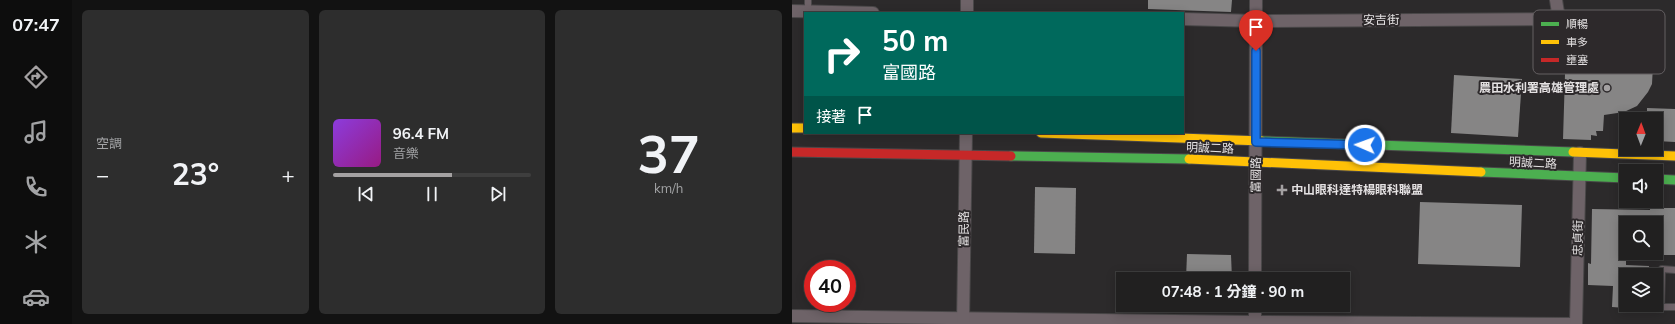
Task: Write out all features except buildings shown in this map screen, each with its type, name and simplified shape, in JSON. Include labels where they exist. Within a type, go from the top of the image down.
[{"type":"street","points":[[967,0],[967,12]]},
{"type":"street","name":"富國路","points":[[1255,272],[1256,0]]},
{"type":"street","name":"安吉街","points":[[1556,0],[1558,10]]},
{"type":"street","points":[[792,11],[808,6],[864,12]]},
{"type":"street","name":"安吉街","points":[[1184,19],[1256,21],[1533,20]]},
{"type":"street","points":[[792,128],[804,128]]},
{"type":"street","name":"富民路","points":[[963,321],[966,134]]},
{"type":"street","name":"明誠二路","points":[[1065,134],[1675,156]]},
{"type":"street","name":"明誠二路","points":[[792,152],[1256,162],[1619,178]]},
{"type":"street","name":"忠貞街","points":[[1576,324],[1580,153]]},
{"type":"street","points":[[1663,179],[1675,180]]},
{"type":"street","points":[[1255,312],[1255,323]]},
{"type":"street","points":[[792,316],[963,321],[1576,324]]},
{"type":"lane","points":[[1675,270],[1662,269],[1661,307],[1675,307]]},
{"type":"traffic: fast","points":[[1262,141],[1573,152]]},
{"type":"traffic: fast","points":[[1011,156],[1189,159]]},
{"type":"traffic: fast","points":[[1481,172],[1619,178]]},
{"type":"traffic: fast","points":[[1663,179],[1675,180]]},
{"type":"traffic: slow","points":[[792,128],[804,128]]},
{"type":"traffic: slow","points":[[1069,134],[1262,141]]},
{"type":"traffic: slow","points":[[1573,152],[1675,156]]},
{"type":"traffic: slow","points":[[1189,159],[1481,172]]},
{"type":"traffic: jam","points":[[792,152],[1011,156]]},
{"type":"place","name":"農田水利署高雄管理處","points":[[1607,88]]},
{"type":"place","name":"中山眼科達特楊眼科聯盟","points":[[1282,190]]},
{"type":"route","points":[[1256,51],[1256,142],[1365,145]]}]
